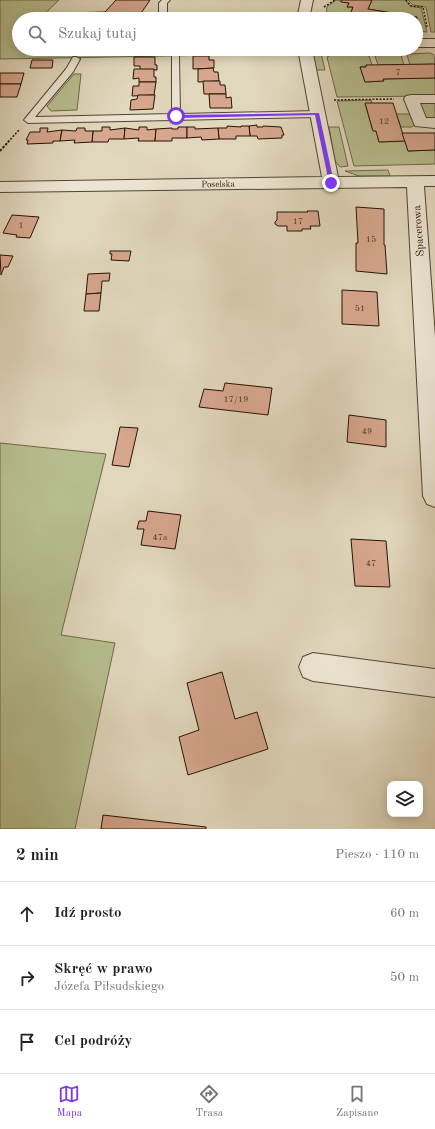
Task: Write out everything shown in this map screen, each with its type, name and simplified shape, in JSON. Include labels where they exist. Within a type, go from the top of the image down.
[{"type":"street","points":[[304,12],[307,0]]},
{"type":"street","points":[[423,43],[432,38]]},
{"type":"street","points":[[305,56],[331,183]]},
{"type":"street","points":[[435,99],[411,99],[420,123],[435,123]]},
{"type":"street","name":"Spacerowa","points":[[415,181],[435,496]]},
{"type":"street","name":"Poselska","points":[[0,187],[435,181]]},
{"type":"street","points":[[313,667],[435,683]]},
{"type":"lane","points":[[163,12],[164,3],[166,0]]},
{"type":"lane","points":[[175,56],[176,116]]},
{"type":"lane","points":[[28,120],[70,70],[76,60]]},
{"type":"lane","points":[[28,120],[317,114]]},
{"type":"path","points":[[322,8],[335,0]]},
{"type":"path","points":[[406,0],[411,6],[423,7],[432,38]]},
{"type":"path","points":[[334,100],[411,99]]},
{"type":"path","points":[[0,150],[28,120]]},
{"type":"green space","points":[[0,0],[59,0],[46,12],[12,12],[12,56],[166,56],[0,59]]},
{"type":"green space","points":[[336,0],[349,3],[347,7],[353,7],[351,12],[327,12],[327,7]]},
{"type":"green space","points":[[372,0],[405,0],[410,6],[421,8],[422,12],[386,12],[368,9]]},
{"type":"green space","points":[[408,0],[435,0],[435,32],[431,32],[426,7],[413,5]]},
{"type":"green space","points":[[423,16],[427,32],[423,32]]},
{"type":"green space","points":[[423,53],[430,53],[434,55],[435,64],[410,65],[407,56],[423,56]]},
{"type":"green space","points":[[312,56],[322,56],[325,70],[316,70]]},
{"type":"green space","points":[[369,56],[372,65],[360,67],[365,82],[383,81],[383,79],[435,78],[435,96],[337,97],[327,57]]},
{"type":"green space","points":[[375,56],[401,56],[404,65],[378,65]]},
{"type":"green space","points":[[74,74],[81,74],[77,110],[51,111],[47,106]]},
{"type":"green space","points":[[371,100],[372,103],[365,104],[373,131],[376,131],[379,142],[405,141],[408,151],[435,150],[435,164],[354,166],[337,101]]},
{"type":"green space","points":[[435,100],[435,120],[424,118],[419,102]]},
{"type":"green space","points":[[396,114],[412,114],[414,125],[412,127],[401,127]]},
{"type":"green space","points":[[329,127],[339,127],[348,166],[340,167],[335,161]]},
{"type":"green space","points":[[388,170],[390,176],[359,176],[345,171]]},
{"type":"green space","points":[[0,443],[106,454],[61,635],[115,643],[75,829],[0,829]]},
{"type":"building","points":[[116,0],[150,0],[142,12],[105,12]]},
{"type":"building","points":[[341,0],[372,0],[368,9],[386,12],[351,12],[353,7],[347,7],[349,3],[341,2]]},
{"type":"building","points":[[193,56],[209,56],[209,60],[214,60],[214,68],[193,69]]},
{"type":"building","points":[[134,57],[155,57],[155,65],[157,65],[157,70],[140,70],[140,66],[134,66]]},
{"type":"building","points":[[32,60],[53,60],[52,68],[30,68]]},
{"type":"building","points":[[435,64],[435,78],[383,79],[384,81],[365,82],[360,67],[366,67],[366,65]]},
{"type":"building","points":[[213,68],[214,72],[218,72],[219,81],[198,82],[198,69]]},
{"type":"building","points":[[134,69],[154,69],[154,77],[156,77],[156,82],[139,82],[139,78],[133,79]]},
{"type":"building","points":[[0,73],[24,73],[21,84],[0,84]]},
{"type":"building","points":[[203,81],[220,81],[220,85],[225,85],[226,94],[204,94]]},
{"type":"building","points":[[139,82],[156,82],[154,95],[132,96],[133,86],[139,86]]},
{"type":"building","points":[[0,84],[21,84],[17,97],[0,97]]},
{"type":"building","points":[[209,94],[226,94],[226,98],[231,97],[232,108],[210,108]]},
{"type":"building","points":[[138,95],[155,95],[153,109],[130,110],[131,100],[137,99]]},
{"type":"building","points":[[365,103],[393,103],[405,141],[379,142],[376,131],[373,131]]},
{"type":"building","points":[[257,125],[257,127],[281,127],[284,135],[282,135],[282,138],[258,139],[257,136],[250,136],[249,126]]},
{"type":"building","points":[[227,126],[249,126],[250,136],[236,136],[236,139],[219,139],[218,128],[227,128]]},
{"type":"building","points":[[102,127],[110,127],[110,130],[125,128],[124,139],[109,139],[108,142],[92,142],[93,131],[102,131]]},
{"type":"building","points":[[139,127],[147,127],[147,130],[156,129],[155,141],[138,141],[139,138],[124,139],[125,128],[139,130]]},
{"type":"building","points":[[178,127],[187,127],[187,138],[172,138],[172,141],[155,141],[156,129],[178,129]]},
{"type":"building","points":[[187,127],[195,127],[195,129],[218,128],[219,139],[202,140],[201,137],[187,138]]},
{"type":"building","points":[[40,128],[48,128],[47,132],[62,130],[60,141],[53,141],[53,143],[27,144],[28,140],[26,140],[30,132],[40,132]]},
{"type":"building","points":[[77,128],[85,128],[85,131],[93,131],[92,142],[74,143],[75,140],[60,141],[62,130],[76,131]]},
{"type":"building","points":[[402,133],[435,133],[435,150],[408,151]]},
{"type":"building","points":[[356,207],[384,209],[384,245],[387,274],[356,271],[356,243],[358,243]]},
{"type":"building","points":[[307,211],[318,211],[320,226],[310,226],[311,229],[302,229],[302,231],[287,231],[287,226],[278,226],[275,224],[277,220],[277,212],[308,212]]},
{"type":"building","points":[[12,215],[39,217],[30,238],[16,237],[17,235],[3,233]]},
{"type":"building","points":[[110,251],[131,251],[129,261],[111,260],[112,254],[110,254]]},
{"type":"building","points":[[0,255],[13,256],[8,267],[4,267],[1,275]]},
{"type":"building","points":[[110,273],[109,281],[102,281],[101,293],[86,294],[88,274]]},
{"type":"building","points":[[342,290],[377,292],[379,326],[342,324]]},
{"type":"building","points":[[101,293],[99,311],[84,311],[86,294]]},
{"type":"building","points":[[225,383],[272,388],[268,415],[199,407],[204,389],[223,391]]},
{"type":"building","points":[[349,415],[386,420],[386,447],[347,442]]},
{"type":"building","points":[[120,427],[138,428],[129,467],[112,465]]},
{"type":"building","points":[[148,511],[181,515],[175,549],[141,545],[144,529],[137,529],[139,521],[146,521]]},
{"type":"building","points":[[351,539],[386,541],[390,587],[355,586]]},
{"type":"building","points":[[222,672],[235,719],[257,712],[268,749],[188,775],[179,737],[199,730],[187,683]]},
{"type":"building","points":[[103,815],[206,827],[206,829],[101,829]]},
{"type":"route","points":[[176,116],[317,114],[331,183]]}]
